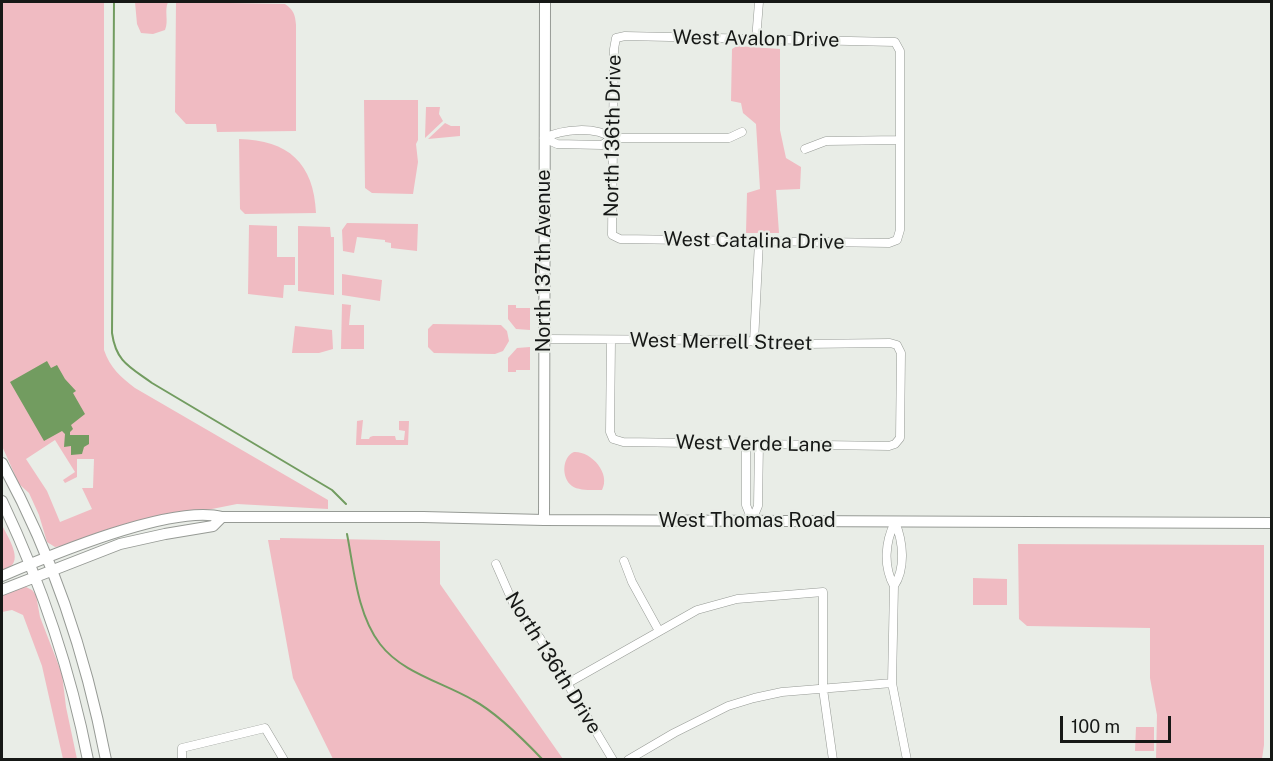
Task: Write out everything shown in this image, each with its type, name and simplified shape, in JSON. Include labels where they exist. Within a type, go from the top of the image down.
[{"type":"main road","name":"North 137th Avenue","points":[[544,520],[545,2]]},
{"type":"main road","points":[[2,463],[52,569],[83,658],[106,759]]},
{"type":"main road","points":[[2,501],[36,575],[67,668],[88,759]]},
{"type":"main road","name":"West Thomas Road","points":[[2,576],[89,542],[161,521],[204,514],[222,517],[1272,524]]},
{"type":"main road","name":"West Thomas Road","points":[[2,590],[120,544],[213,526],[222,517]]},
{"type":"street","points":[[756,39],[759,2]]},
{"type":"street","name":"West Avalon Drive","points":[[616,38],[625,36],[696,37],[895,42],[900,51],[900,141]]},
{"type":"street","name":"North 136th Drive","points":[[612,235],[612,138],[616,38]]},
{"type":"street","points":[[544,138],[557,132],[602,132],[612,138],[729,138],[741,132]]},
{"type":"street","points":[[544,138],[558,144],[579,145],[602,145],[612,138]]},
{"type":"street","points":[[805,149],[825,141],[900,141]]},
{"type":"street","name":"West Catalina Drive","points":[[612,235],[620,239],[889,243],[897,240],[900,230],[900,141]]},
{"type":"street","points":[[754,342],[759,241]]},
{"type":"street","name":"West Merrell Street","points":[[544,339],[803,344],[890,343],[897,345],[901,353],[900,434],[895,444]]},
{"type":"street","name":"West Verde Lane","points":[[611,340],[610,432],[614,439],[623,442],[746,442],[796,446],[895,444]]},
{"type":"street","points":[[746,442],[746,505],[753,520]]},
{"type":"street","points":[[753,520],[758,506],[759,443]]},
{"type":"street","points":[[894,522],[887,537],[887,573],[894,586],[892,683],[907,759]]},
{"type":"street","points":[[894,522],[901,537],[901,576],[894,586]]},
{"type":"street","points":[[624,561],[632,582],[659,631]]},
{"type":"street","name":"North 136th Drive","points":[[496,564],[514,605],[540,639],[613,759]]},
{"type":"street","points":[[568,683],[697,610],[737,599],[823,592],[823,689],[833,759]]},
{"type":"street","points":[[628,759],[728,706],[783,692],[892,683]]},
{"type":"street","points":[[182,759],[182,748],[265,728],[284,759]]},
{"type":"shaded area","points":[[2,2],[104,2],[104,350],[106,356],[116,372],[135,388],[328,500],[328,509],[237,504],[111,529],[55,547],[47,542],[39,515],[29,493],[19,484],[2,446]],"holes":[[[55,440],[75,472],[63,480],[65,483],[77,477],[77,459],[94,459],[93,488],[82,488],[92,509],[60,522],[47,491],[26,459]]]},
{"type":"shaded area","points":[[135,2],[168,2],[165,30],[153,34],[141,33],[137,24]]},
{"type":"shaded area","points":[[176,2],[285,4],[290,8],[296,25],[296,131],[217,132],[216,124],[186,124],[175,112]]},
{"type":"shaded area","points":[[737,46],[780,49],[780,130],[786,158],[801,167],[800,189],[776,190],[779,233],[746,233],[747,193],[760,189],[756,124],[743,113],[741,103],[731,101],[732,49]]},
{"type":"shaded area","points":[[364,100],[418,100],[418,140],[416,144],[418,162],[413,194],[372,193],[365,188]]},
{"type":"shaded area","points":[[426,107],[440,107],[439,114],[443,121],[425,138]]},
{"type":"shaded area","points":[[445,123],[460,126],[460,136],[428,139]]},
{"type":"shaded area","points":[[239,139],[271,144],[295,158],[304,168],[310,180],[316,213],[245,214],[240,209]]},
{"type":"shaded area","points":[[347,223],[418,224],[417,251],[391,248],[391,243],[385,240],[357,237],[354,253],[343,251],[342,230]]},
{"type":"shaded area","points":[[249,225],[277,226],[277,257],[295,257],[295,285],[284,285],[283,298],[248,294]]},
{"type":"shaded area","points":[[298,226],[330,227],[331,237],[334,237],[334,295],[298,291]]},
{"type":"shaded area","points":[[342,274],[382,280],[380,301],[342,295]]},
{"type":"shaded area","points":[[342,304],[351,305],[349,325],[364,325],[364,349],[341,349]]},
{"type":"shaded area","points":[[508,305],[516,305],[516,308],[530,308],[530,330],[516,329],[508,319]]},
{"type":"shaded area","points":[[433,324],[501,325],[507,331],[509,341],[503,351],[495,354],[434,353],[428,347],[428,329]]},
{"type":"shaded area","points":[[295,326],[332,330],[333,349],[319,353],[292,353]]},
{"type":"shaded area","points":[[530,347],[530,370],[508,372],[508,358],[517,348]]},
{"type":"shaded area","points":[[47,361],[51,368],[57,365],[65,379],[76,391],[73,393],[85,414],[71,425],[73,429],[70,432],[70,435],[89,435],[89,444],[84,447],[82,454],[71,455],[71,446],[64,447],[65,434],[62,431],[44,441],[10,382]]},
{"type":"shaded area","points":[[363,420],[361,439],[369,439],[373,436],[395,436],[396,440],[404,440],[405,431],[399,430],[399,421],[409,421],[408,445],[356,445],[357,421]]},
{"type":"shaded area","points":[[574,452],[587,455],[598,464],[604,477],[602,490],[579,489],[568,482],[565,463]]},
{"type":"shaded area","points":[[2,525],[15,557],[11,566],[2,570]]},
{"type":"shaded area","points":[[280,538],[440,541],[440,584],[563,759],[333,759],[293,678],[268,540],[280,540]]},
{"type":"shaded area","points":[[1018,544],[1264,545],[1264,745],[1262,759],[1156,759],[1157,715],[1150,678],[1150,628],[1027,626],[1019,619]]},
{"type":"shaded area","points":[[973,578],[1007,579],[1007,605],[973,605]]},
{"type":"shaded area","points":[[26,587],[36,595],[40,617],[62,674],[77,759],[63,759],[42,666],[23,615],[12,610],[2,612],[2,595]]},
{"type":"shaded area","points":[[1136,727],[1154,727],[1154,751],[1135,751]]},
{"type":"waterway","points":[[114,2],[112,333],[117,351],[125,363],[152,383],[332,490],[346,504]]},
{"type":"waterway","points":[[347,534],[361,605],[372,632],[380,644],[389,654],[411,670],[482,705],[501,719],[543,760]]}]
